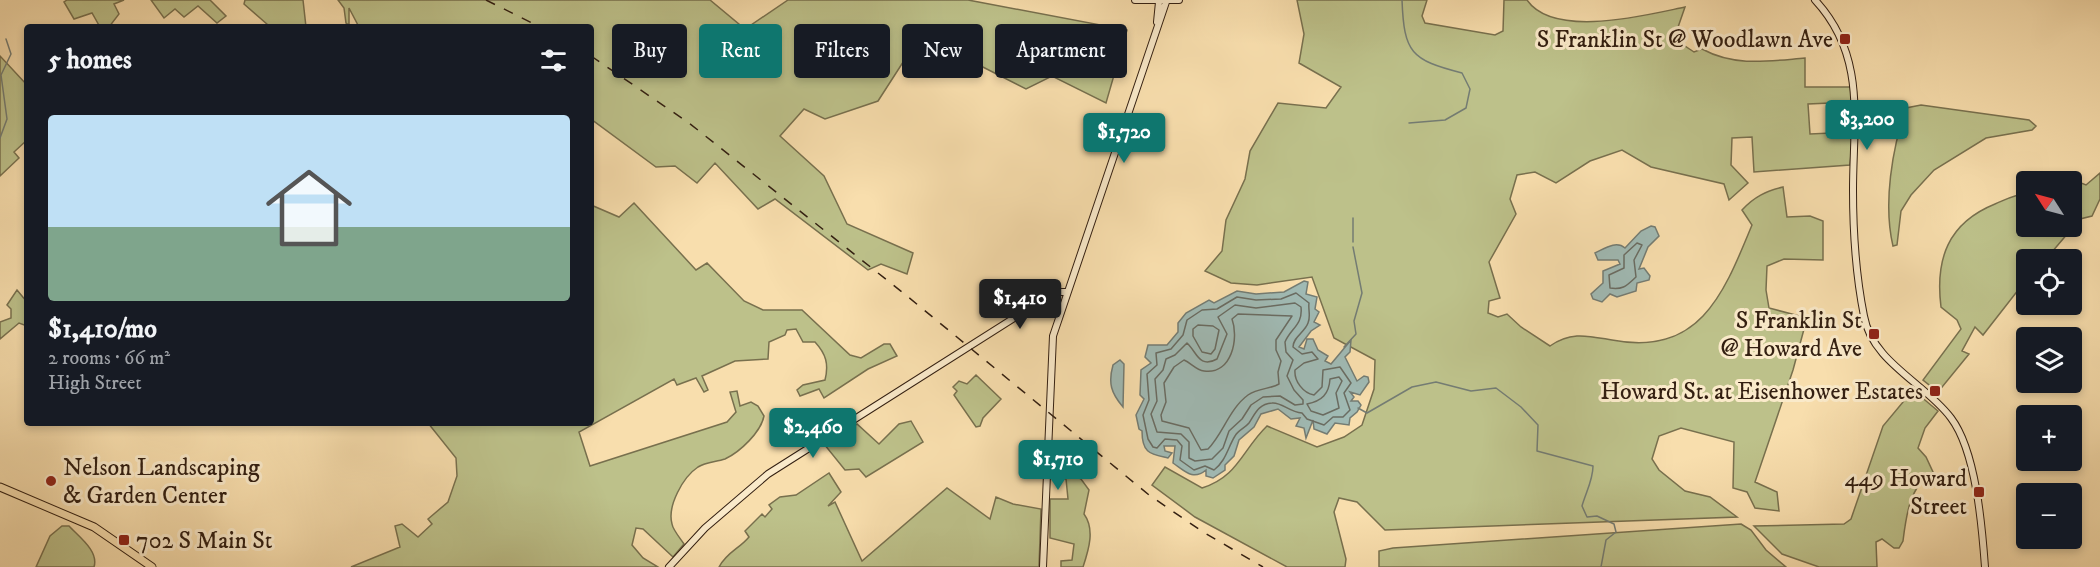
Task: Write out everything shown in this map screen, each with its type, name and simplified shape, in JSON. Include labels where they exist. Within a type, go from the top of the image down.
[{"type":"main road","points":[[1135,0],[1162,2],[1179,0]]},
{"type":"main road","points":[[1815,0],[1832,20],[1841,38],[1855,93],[1853,203],[1865,324],[1880,350],[1940,405],[1957,426],[1978,505],[1985,567]]},
{"type":"main road","points":[[1043,567],[1053,336],[1157,28],[1162,2]]},
{"type":"main road","points":[[669,567],[711,523],[768,474],[1055,292],[1067,292]]},
{"type":"main road","points":[[0,487],[94,527],[152,567]]},
{"type":"green space","points":[[67,0],[124,0],[114,4],[119,14],[111,24],[98,24],[92,13],[74,19],[64,2]]},
{"type":"green space","points":[[151,0],[210,0],[226,16],[217,23],[198,6],[184,17],[175,9],[164,18]]},
{"type":"green space","points":[[245,0],[303,0],[306,24],[267,24],[244,4]]},
{"type":"green space","points":[[338,0],[710,0],[739,24],[699,24],[699,78],[782,78],[782,24],[752,24],[788,0],[968,0],[1095,24],[995,24],[995,73],[983,67],[983,24],[902,24],[902,64],[878,101],[825,119],[804,109],[780,136],[824,176],[847,224],[913,253],[907,274],[881,264],[868,270],[775,199],[758,209],[715,163],[697,183],[675,166],[656,167],[594,121],[594,24],[357,24],[349,8],[349,24],[346,23],[344,8]]},
{"type":"green space","points":[[1297,0],[1427,0],[1422,16],[1425,23],[1495,35],[1503,31],[1504,0],[1527,0],[1540,12],[1558,19],[1579,21],[1625,19],[1685,7],[1676,33],[1682,44],[1694,52],[1702,49],[1714,55],[1740,61],[1805,58],[1805,87],[1851,87],[1853,102],[1808,104],[1810,134],[1853,132],[1850,165],[1754,172],[1752,137],[1732,138],[1731,165],[1748,183],[1729,200],[1724,184],[1651,167],[1622,150],[1590,161],[1556,183],[1535,172],[1517,175],[1510,199],[1516,214],[1489,262],[1500,298],[1489,301],[1488,313],[1498,317],[1507,314],[1521,327],[1550,346],[1573,336],[1642,343],[1667,339],[1688,329],[1705,314],[1719,296],[1742,250],[1752,225],[1742,210],[1756,198],[1783,187],[1787,217],[1810,216],[1823,221],[1823,260],[1784,259],[1767,266],[1766,290],[1769,308],[1807,318],[1793,370],[1755,482],[1777,492],[1779,511],[1755,508],[1747,492],[1733,488],[1734,442],[1681,428],[1659,436],[1652,459],[1659,470],[1685,491],[1710,497],[1737,517],[1385,530],[1357,502],[1339,498],[1334,512],[1346,559],[1345,567],[1287,567],[1195,517],[1152,485],[1165,467],[1202,488],[1214,483],[1232,470],[1267,426],[1317,447],[1344,437],[1362,425],[1374,389],[1375,360],[1334,338],[1312,277],[1257,285],[1231,283],[1205,271],[1222,251],[1226,220],[1245,179],[1250,151],[1278,103],[1326,108],[1341,87],[1299,63],[1304,34]]},
{"type":"green space","points":[[0,56],[24,82],[24,143],[14,152],[19,158],[0,176]]},
{"type":"green space","points":[[1004,78],[1048,78],[1026,89]]},
{"type":"green space","points":[[1056,78],[1113,78],[1106,103]]},
{"type":"green space","points":[[1921,105],[2029,120],[2036,126],[2032,130],[1986,138],[1934,170],[1911,195],[1901,211],[1897,245],[1893,246],[1889,195],[1893,159],[1906,108]]},
{"type":"green space","points":[[2100,173],[2100,199],[2092,216],[2082,218],[2082,183],[2086,185]]},
{"type":"green space","points":[[2016,196],[2016,237],[2065,237],[2054,249],[2016,249],[2016,293],[1983,335],[1975,327],[1962,351],[1969,354],[1938,392],[1923,380],[1961,329],[1957,320],[1941,307],[1940,273],[1943,258],[1956,232],[1966,221],[1979,212]]},
{"type":"green space","points":[[634,203],[696,270],[707,263],[744,301],[763,310],[802,310],[850,355],[861,358],[884,344],[890,344],[897,356],[868,369],[824,398],[819,389],[800,396],[797,390],[803,385],[825,380],[826,360],[815,342],[803,342],[796,329],[787,330],[785,335],[769,342],[768,359],[735,361],[702,376],[708,390],[704,392],[696,378],[677,385],[674,379],[594,424],[594,206],[619,217]]},
{"type":"green space","points":[[17,290],[24,298],[24,325],[19,323],[0,339],[0,322],[11,318],[11,309],[7,305]]},
{"type":"green space","points":[[976,375],[1001,399],[983,418],[980,426],[976,427],[954,395],[957,391],[953,387],[959,381],[967,384]]},
{"type":"green space","points":[[1913,390],[1938,411],[1925,428],[1918,448],[1926,457],[1933,472],[1925,478],[1914,493],[1910,502],[1903,541],[1899,548],[1894,548],[1882,539],[1876,542],[1877,567],[1819,567],[1782,554],[1754,526],[1844,524],[1851,519],[1883,426]]},
{"type":"green space","points":[[737,391],[740,406],[751,402],[758,406],[764,416],[759,428],[743,447],[725,459],[698,467],[682,485],[674,501],[671,517],[674,529],[684,544],[673,557],[643,529],[636,528],[632,545],[643,558],[658,567],[351,567],[400,547],[395,526],[402,524],[418,537],[432,524],[428,519],[448,502],[457,476],[456,458],[430,426],[590,426],[579,432],[590,466],[727,422],[736,412],[730,392]]},
{"type":"green space","points":[[911,421],[923,442],[866,477],[859,469],[845,470],[824,444],[857,424],[879,444],[899,424]]},
{"type":"green space","points":[[1064,469],[1081,479],[1089,490],[1084,514],[1089,526],[1090,539],[1083,567],[1061,567],[1061,561],[1072,560],[1074,544],[1050,538],[1050,499],[1068,499],[1066,479],[1051,477],[1051,473]]},
{"type":"green space","points":[[829,473],[841,492],[828,506],[835,502],[862,561],[947,488],[990,519],[996,497],[1013,504],[1041,509],[1039,567],[719,567],[749,537],[745,531],[762,514],[765,517],[772,509],[769,505],[780,497],[796,495]]},
{"type":"green space","points":[[1741,524],[1751,530],[1766,550],[1786,567],[1379,567],[1379,551],[1393,548]]},
{"type":"green space","points":[[62,526],[69,526],[91,550],[94,555],[94,567],[36,567],[50,536]]},
{"type":"water","points":[[1651,226],[1655,227],[1659,236],[1648,247],[1639,269],[1644,268],[1650,276],[1649,280],[1637,283],[1636,291],[1617,297],[1610,294],[1602,302],[1593,299],[1591,294],[1603,283],[1603,271],[1620,264],[1618,260],[1598,260],[1595,253],[1614,245],[1625,248],[1641,231]]},
{"type":"water","points":[[1304,281],[1308,282],[1306,294],[1317,297],[1315,309],[1319,312],[1314,322],[1320,325],[1311,331],[1299,347],[1304,349],[1307,339],[1313,339],[1318,350],[1328,356],[1325,361],[1331,364],[1351,340],[1350,352],[1345,357],[1357,381],[1364,376],[1368,377],[1369,382],[1360,395],[1350,392],[1354,397],[1351,401],[1358,401],[1361,405],[1350,418],[1349,425],[1335,423],[1327,434],[1314,429],[1313,420],[1306,438],[1304,428],[1296,426],[1300,418],[1291,419],[1278,409],[1261,414],[1254,427],[1239,440],[1234,456],[1225,465],[1225,470],[1213,478],[1206,476],[1206,470],[1193,475],[1173,463],[1175,446],[1164,446],[1165,451],[1172,453],[1168,458],[1149,452],[1142,439],[1142,431],[1139,429],[1136,415],[1144,399],[1140,395],[1141,370],[1151,363],[1145,357],[1148,345],[1167,345],[1178,332],[1178,323],[1186,313],[1209,300],[1214,303],[1237,291],[1256,294],[1284,292]]},
{"type":"water","points":[[1120,360],[1124,364],[1123,407],[1113,392],[1111,383],[1113,365]]},
{"type":"waterway","points":[[1402,0],[1405,32],[1414,52],[1431,64],[1462,73],[1470,89],[1466,108],[1445,120],[1409,123]]},
{"type":"waterway","points":[[0,138],[7,119],[1,75],[11,54],[6,39]]},
{"type":"waterway","points":[[1353,218],[1353,242]]},
{"type":"waterway","points":[[1344,347],[1356,334],[1354,321],[1362,293],[1353,247]]},
{"type":"waterway","points":[[1358,408],[1367,413],[1412,387],[1436,382],[1471,391],[1496,388],[1521,407],[1538,425],[1537,451],[1593,466],[1591,481],[1582,506],[1587,517],[1597,516],[1614,524],[1616,532],[1606,540],[1601,567]]},
{"type":"railway","points":[[486,0],[534,24]]},
{"type":"railway","points":[[594,58],[689,123],[907,296],[1149,495],[1203,532],[1263,567]]},
{"type":"place","name":"S Franklin St @ Woodlawn Ave","points":[[1845,39]]},
{"type":"place","name":"S Franklin St @ Howard Ave","points":[[1874,334]]},
{"type":"place","name":"Howard St. at Eisenhower Estates","points":[[1935,391]]},
{"type":"place","name":"Nelson Landscaping & Garden Center","points":[[51,481]]},
{"type":"place","name":"449 Howard Street","points":[[1979,492]]},
{"type":"place","name":"702 S Main St","points":[[124,540]]}]
